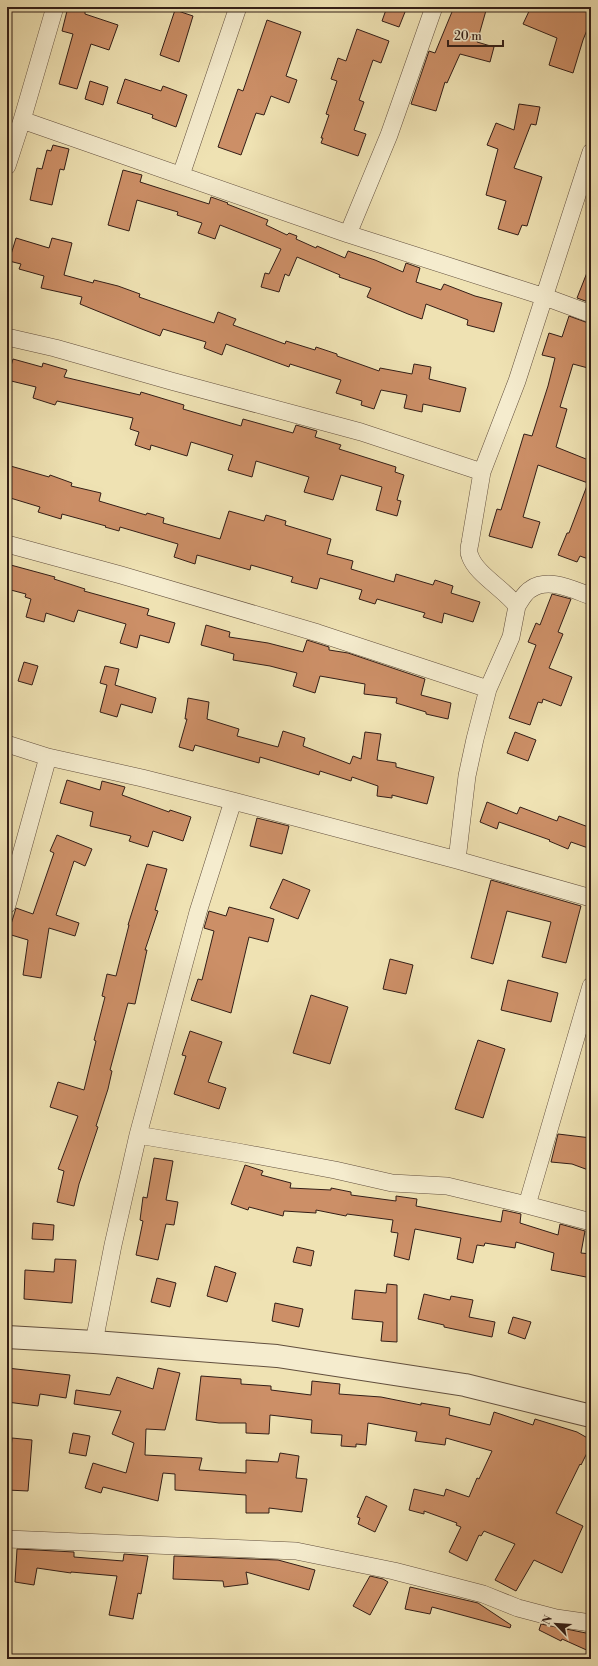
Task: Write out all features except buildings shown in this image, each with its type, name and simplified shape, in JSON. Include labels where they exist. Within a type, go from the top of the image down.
[{"type":"street","points":[[7,166],[55,7]]},
{"type":"street","points":[[181,175],[238,7]]},
{"type":"street","points":[[348,234],[389,135],[434,7]]},
{"type":"street","points":[[22,120],[348,234],[545,297],[591,314]]},
{"type":"street","points":[[517,606],[501,588],[477,569],[469,555],[470,544],[482,472],[517,380],[591,152]]},
{"type":"street","points":[[7,337],[55,348],[179,384],[361,432],[482,472]]},
{"type":"street","points":[[7,544],[121,575],[311,631],[488,689]]},
{"type":"street","points":[[457,860],[467,776],[475,739],[488,689],[511,637],[517,606],[530,590],[541,584],[552,584],[591,596]]},
{"type":"street","points":[[7,744],[48,757],[142,778],[457,860],[591,898]]},
{"type":"street","points":[[7,905],[48,757]]},
{"type":"street","points":[[94,1342],[113,1245],[138,1135],[198,912],[233,801]]},
{"type":"street","points":[[527,1205],[591,986]]},
{"type":"street","points":[[138,1135],[328,1168],[392,1183],[447,1186],[591,1222]]},
{"type":"street","points":[[7,1337],[277,1356],[465,1385],[591,1416]]},
{"type":"street","points":[[7,1539],[296,1551],[394,1571],[483,1594],[518,1608],[556,1618],[591,1623]]}]
